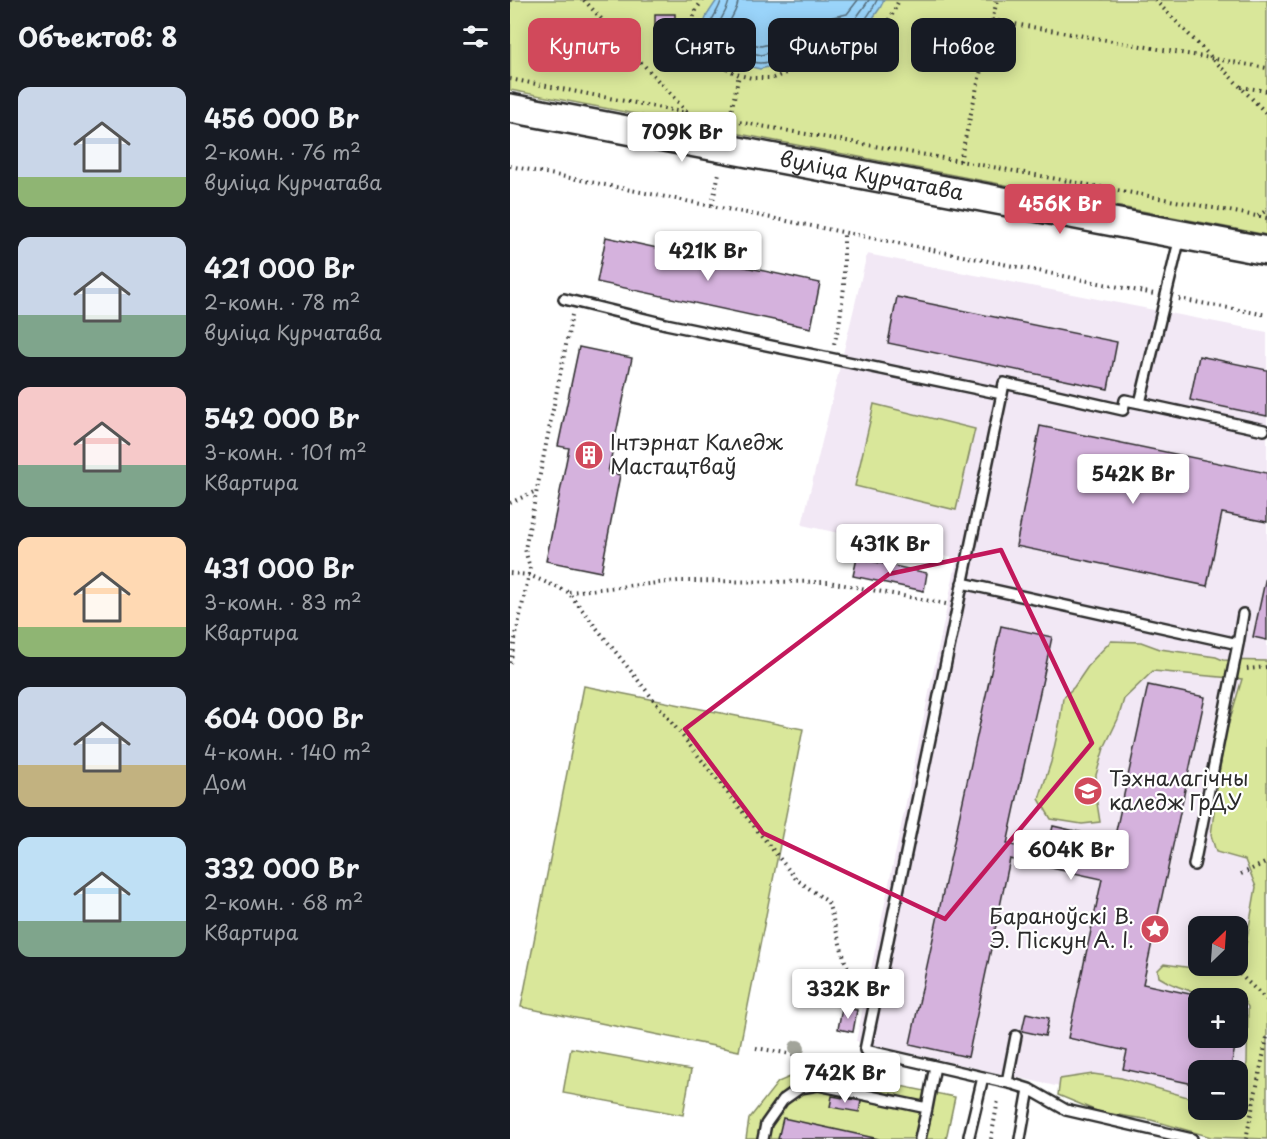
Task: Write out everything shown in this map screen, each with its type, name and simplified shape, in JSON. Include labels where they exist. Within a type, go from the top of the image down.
[{"type":"main road","name":"вуліца Курчатава","points":[[510,108],[1267,251]]},
{"type":"lane","points":[[1140,403],[1181,235]]},
{"type":"lane","points":[[564,299],[666,324],[1002,394]]},
{"type":"lane","points":[[1192,1139],[1066,1110],[1029,1089],[1007,1082],[865,1050],[1004,383],[1123,410],[1125,400],[1264,430]]},
{"type":"lane","points":[[962,583],[1238,644]]},
{"type":"lane","points":[[1194,865],[1243,614]]},
{"type":"lane","points":[[1007,1082],[1016,1036]]},
{"type":"lane","points":[[920,1139],[935,1066]]},
{"type":"lane","points":[[969,1136],[983,1077]]},
{"type":"lane","points":[[763,1139],[766,1124],[783,1100],[800,1088],[818,1085],[927,1108]]},
{"type":"lane","points":[[1020,1139],[1029,1089]]},
{"type":"path","points":[[510,0],[515,0]]},
{"type":"path","points":[[584,0],[687,113]]},
{"type":"path","points":[[703,0],[691,24],[691,40],[704,57],[739,75],[752,78],[773,78],[798,68],[825,52],[864,42],[880,30],[891,17],[899,0]]},
{"type":"path","points":[[992,18],[997,0]]},
{"type":"path","points":[[1155,0],[1267,114]]},
{"type":"path","points":[[1016,24],[1267,68]]},
{"type":"path","points":[[960,161],[980,72]]},
{"type":"path","points":[[729,120],[739,75]]},
{"type":"path","points":[[510,79],[1267,218]]},
{"type":"path","points":[[1241,87],[1267,91]]},
{"type":"path","points":[[510,166],[1267,315]]},
{"type":"path","points":[[712,205],[718,173]]},
{"type":"path","points":[[1257,217],[1267,210]]},
{"type":"path","points":[[830,358],[839,326],[844,287],[844,231]]},
{"type":"path","points":[[510,663],[530,569],[525,549],[575,302]]},
{"type":"path","points":[[510,503],[537,491]]},
{"type":"path","points":[[510,567],[512,573],[529,575],[568,592],[796,879],[828,902],[845,961],[872,1015]]},
{"type":"path","points":[[568,592],[678,581],[829,582],[957,606]]},
{"type":"path","points":[[1241,874],[1267,862]]},
{"type":"path","points":[[1242,976],[1267,1000]]},
{"type":"path","points":[[1246,1139],[1267,1037]]},
{"type":"path","points":[[756,1048],[862,1067]]},
{"type":"path","points":[[991,1139],[998,1100]]},
{"type":"highlighted area","points":[[1001,550],[1092,743],[945,919],[763,833],[685,729],[889,574]]},
{"type":"shaded area","points":[[867,254],[1267,332],[1267,1134],[1205,1120],[1248,1120],[1248,1060],[1188,1060],[1188,1116],[856,1041],[957,559],[802,525]]},
{"type":"green space","points":[[510,0],[1267,0],[1267,235],[510,90]]},
{"type":"green space","points":[[874,404],[975,429],[956,510],[855,486]]},
{"type":"green space","points":[[1111,641],[1141,642],[1160,649],[1223,660],[1267,661],[1267,1139],[1211,1137],[1151,1120],[1099,1112],[1058,1095],[1060,1079],[1093,1074],[1121,1078],[1188,1097],[1188,1120],[1248,1120],[1248,988],[1188,990],[1159,977],[1158,970],[1164,964],[1188,967],[1188,976],[1248,976],[1248,933],[1256,887],[1245,860],[1216,852],[1211,835],[1225,736],[1242,679],[1153,671],[1124,699],[1118,719],[1104,748],[1096,775],[1100,822],[1082,824],[1051,819],[1039,799],[1051,762],[1063,698],[1074,687],[1091,662]]},
{"type":"green space","points":[[584,686],[803,729],[739,1051],[521,1007]]},
{"type":"green space","points":[[571,1048],[691,1070],[683,1115],[563,1093]]},
{"type":"green space","points":[[811,1068],[955,1097],[946,1139],[746,1139],[749,1119],[778,1082]]},
{"type":"water","points":[[717,0],[884,0],[873,18],[768,18],[768,67],[760,69],[756,68],[756,18],[706,18]]},
{"type":"building","points":[[655,14],[675,14],[675,18],[655,18]]},
{"type":"building","points":[[606,237],[820,283],[811,328],[597,282]]},
{"type":"building","points":[[897,297],[1117,342],[1108,389],[888,343]]},
{"type":"building","name":"Інтэрнат Каледж Мастацтваў","points":[[579,347],[632,358],[608,472],[620,475],[601,572],[546,561],[569,448],[558,446]]},
{"type":"building","points":[[1199,356],[1267,370],[1267,416],[1190,400]]},
{"type":"building","points":[[1040,426],[1267,473],[1267,522],[1222,513],[1207,586],[1016,546]]},
{"type":"building","points":[[857,558],[927,573],[924,591],[853,576]]},
{"type":"building","points":[[1267,572],[1267,640],[1253,637]]},
{"type":"building","points":[[1001,626],[1052,637],[1007,844],[1033,850],[1036,836],[1050,839],[1053,826],[1114,840],[1148,685],[1205,697],[1143,984],[1188,994],[1188,1048],[1235,1048],[1232,1060],[1188,1060],[1188,1083],[1123,1069],[1127,1051],[1068,1038],[1102,879],[1010,859],[968,1057],[910,1044]]},
{"type":"building","points":[[842,1008],[857,1010],[853,1032],[838,1029]]},
{"type":"building","points":[[1026,1013],[1049,1018],[1045,1036],[1022,1031]]},
{"type":"building","points":[[832,1096],[861,1101],[859,1112],[830,1107]]},
{"type":"building","points":[[783,1118],[838,1130],[879,1139],[778,1139]]},
{"type":"place","name":"Інтэрнат Каледж Мастацтваў","points":[[589,455]]},
{"type":"place","name":"Тэхналагічны каледж ГрДУ","points":[[1088,791]]},
{"type":"place","name":"Бараноўскі В. Э. Піскун А. І.","points":[[1155,929]]}]
